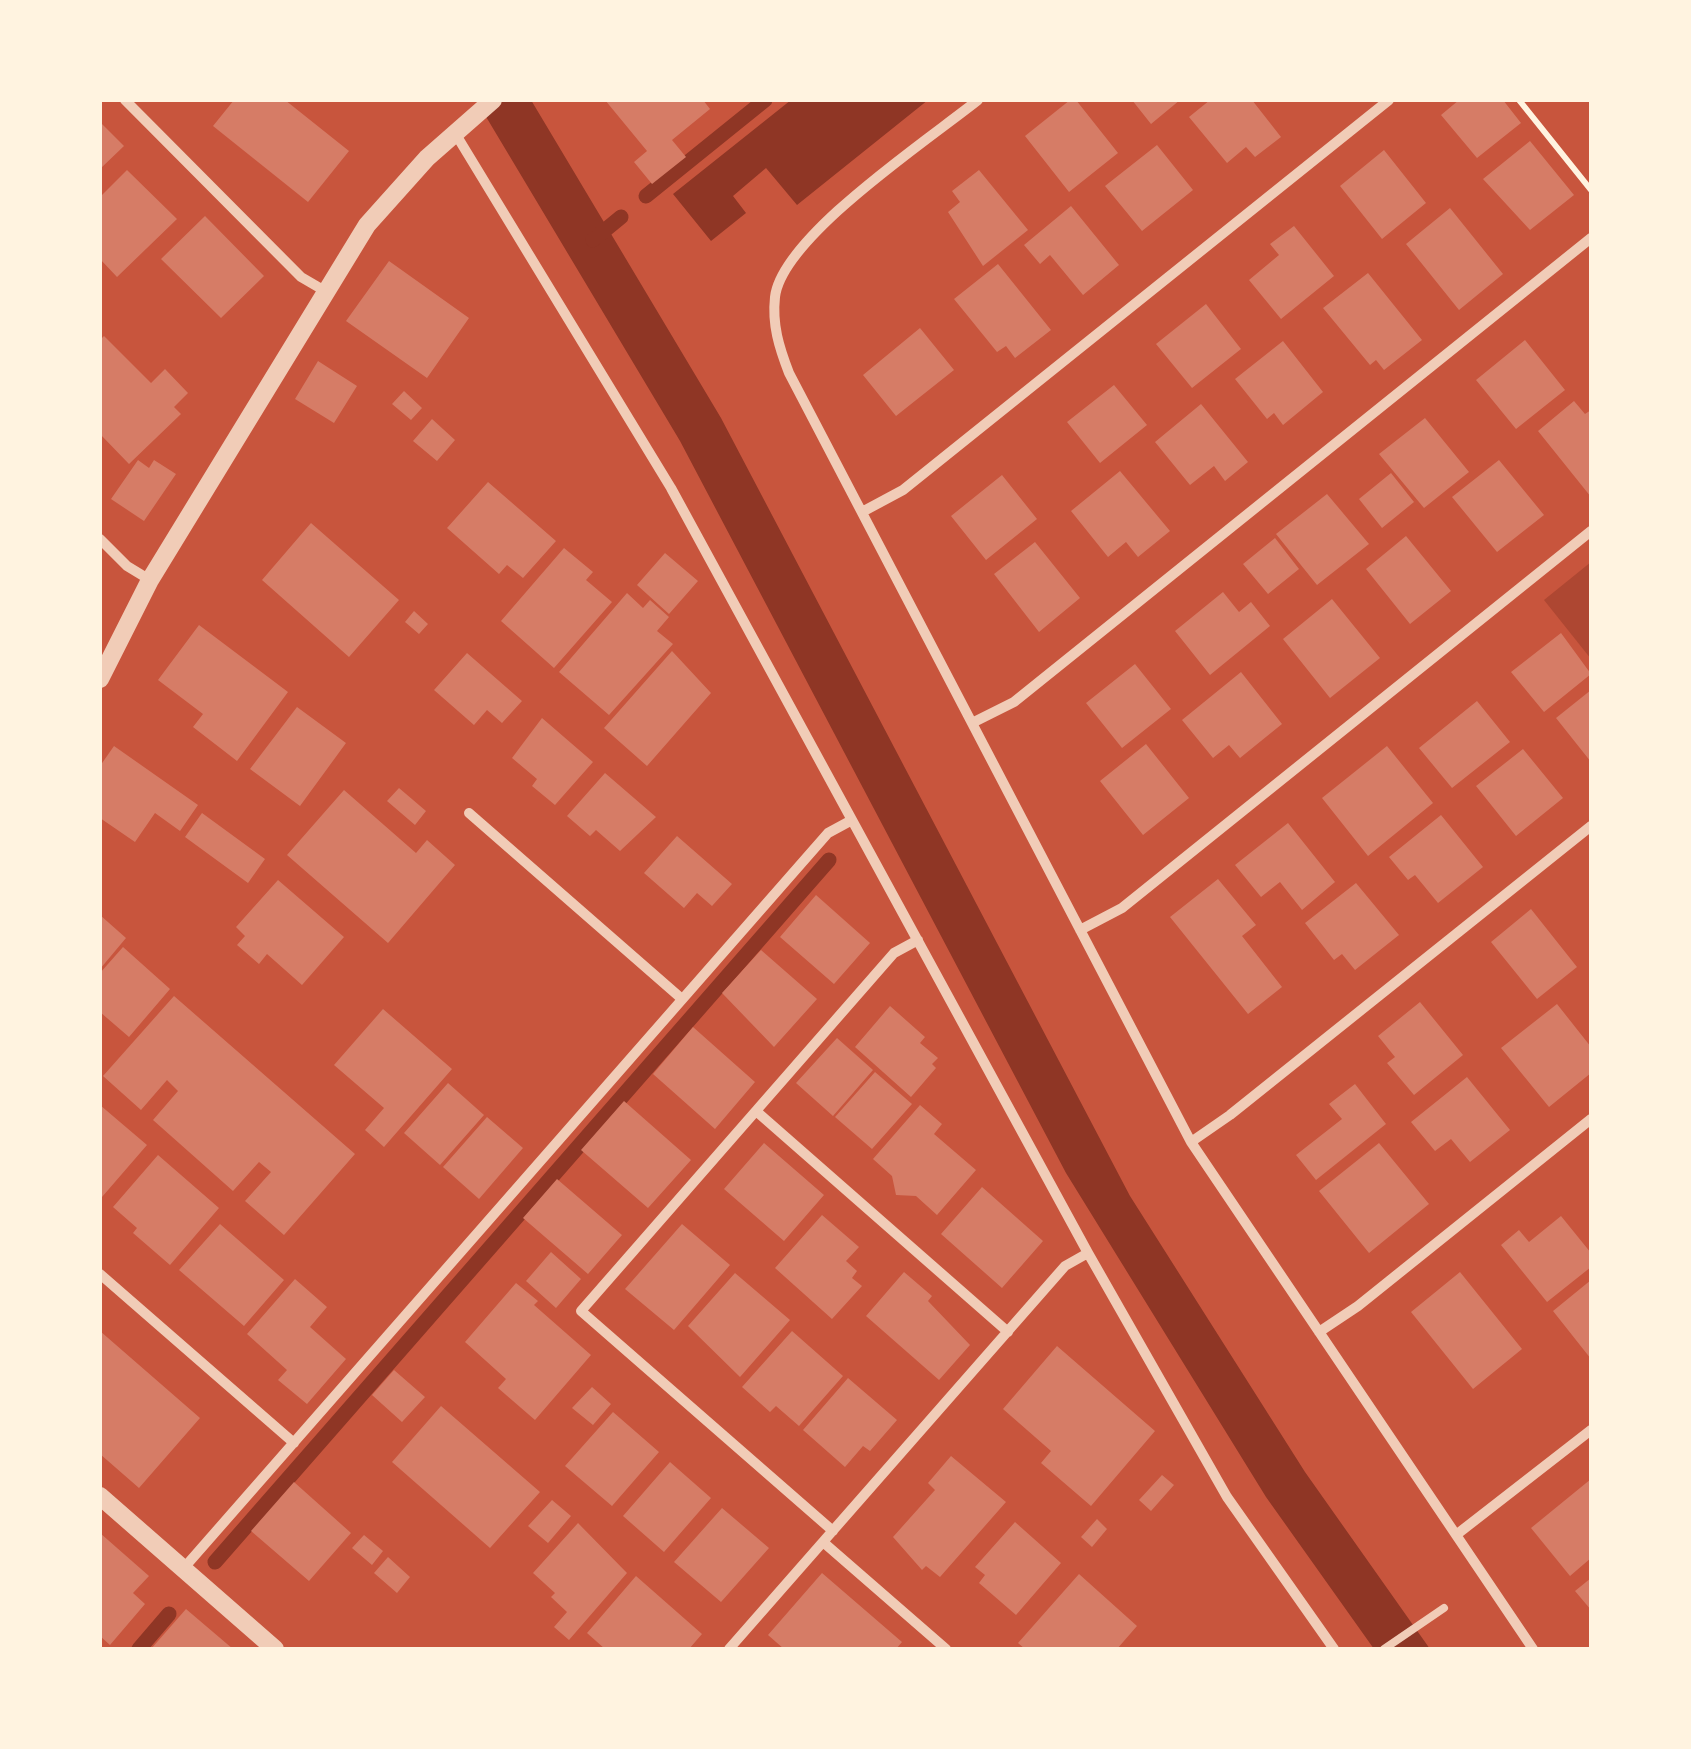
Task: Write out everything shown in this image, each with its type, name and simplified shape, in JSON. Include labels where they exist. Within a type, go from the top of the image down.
[{"type":"street","points":[[125,100],[301,277],[324,291]]},
{"type":"street","points":[[100,679],[150,580],[324,291],[395,190],[493,100]]},
{"type":"street","points":[[978,100],[819,228],[791,256],[775,294],[775,334],[789,373],[1190,1142],[1532,1649]]},
{"type":"street","points":[[862,512],[903,490],[1389,100]]},
{"type":"street","points":[[461,128],[671,488],[1088,1253],[1227,1497],[1334,1649]]},
{"type":"street","points":[[972,723],[1014,702],[1591,238]]},
{"type":"street","points":[[1080,930],[1122,908],[1591,532]]},
{"type":"street","points":[[100,539],[127,566],[150,580]]},
{"type":"street","points":[[469,813],[682,999]]},
{"type":"street","points":[[183,1569],[828,832],[852,820]]},
{"type":"street","points":[[1190,1142],[1230,1115],[1591,826]]},
{"type":"street","points":[[834,1530],[581,1310],[894,953],[918,940]]},
{"type":"street","points":[[756,1111],[1008,1332]]},
{"type":"street","points":[[1318,1332],[1358,1306],[1591,1119]]},
{"type":"street","points":[[729,1649],[1065,1266],[1088,1253]]},
{"type":"street","points":[[100,1274],[294,1442]]},
{"type":"street","points":[[1456,1535],[1591,1430]]},
{"type":"street","points":[[100,1496],[274,1649]]},
{"type":"street","points":[[823,1542],[946,1649]]},
{"type":"lane","points":[[1384,1649],[1444,1608]]},
{"type":"path","points":[[1519,100],[1591,190]]},
{"type":"shaded area","points":[[476,100],[531,100],[721,418],[1130,1196],[1305,1472],[1430,1649],[1374,1649],[1266,1497],[1066,1173],[680,441]]},
{"type":"shaded area","points":[[791,100],[928,100],[797,205],[766,168],[733,196],[746,213],[711,241],[673,194]]},
{"type":"shaded area","points":[[1591,562],[1591,659],[1544,600]]},
{"type":"building","points":[[234,100],[285,100],[349,151],[308,202],[213,126]]},
{"type":"building","points":[[605,100],[703,100],[710,109],[672,140],[686,157],[652,184],[634,162],[647,151]]},
{"type":"building","points":[[1070,100],[1076,100],[1118,153],[1069,192],[1025,136]]},
{"type":"building","points":[[1132,100],[1180,100],[1151,124]]},
{"type":"building","points":[[1210,100],[1252,100],[1281,137],[1255,157],[1246,147],[1227,163],[1189,117]]},
{"type":"building","points":[[1459,100],[1503,100],[1521,123],[1477,158],[1441,115]]},
{"type":"building","points":[[100,122],[124,146],[100,169]]},
{"type":"building","points":[[1530,141],[1574,195],[1530,230],[1483,179]]},
{"type":"building","points":[[1157,145],[1193,190],[1142,231],[1105,186]]},
{"type":"building","points":[[1384,150],[1426,203],[1382,239],[1340,186]]},
{"type":"building","points":[[127,170],[177,219],[117,277],[100,259],[100,197]]},
{"type":"building","points":[[979,170],[1028,230],[983,266],[948,212],[960,202],[952,191]]},
{"type":"building","points":[[1071,206],[1119,265],[1083,295],[1050,255],[1040,264],[1024,245]]},
{"type":"building","points":[[1450,208],[1503,274],[1459,310],[1406,244]]},
{"type":"building","points":[[205,216],[264,276],[221,318],[161,259]]},
{"type":"building","points":[[1294,226],[1334,276],[1281,319],[1249,280],[1279,255],[1270,244]]},
{"type":"building","points":[[389,261],[469,318],[427,378],[346,321]]},
{"type":"building","points":[[998,264],[1051,330],[1015,358],[1006,346],[997,352],[954,299]]},
{"type":"building","points":[[1368,273],[1422,340],[1384,370],[1376,360],[1370,365],[1323,308]]},
{"type":"building","points":[[1206,304],[1241,349],[1192,388],[1156,344]]},
{"type":"building","points":[[920,328],[954,370],[896,416],[863,375]]},
{"type":"building","points":[[104,336],[151,383],[165,369],[188,393],[174,407],[181,414],[129,464],[100,434],[100,340]]},
{"type":"building","points":[[1525,340],[1565,390],[1516,429],[1476,380]]},
{"type":"building","points":[[1283,341],[1323,392],[1283,425],[1274,413],[1267,419],[1235,379]]},
{"type":"building","points":[[318,361],[357,386],[334,423],[295,399]]},
{"type":"building","points":[[1114,385],[1147,425],[1100,463],[1067,422]]},
{"type":"building","points":[[404,391],[422,408],[411,420],[392,404]]},
{"type":"building","points":[[1574,401],[1585,414],[1591,410],[1591,497],[1538,431]]},
{"type":"building","points":[[1201,404],[1248,462],[1225,481],[1214,466],[1190,485],[1155,442]]},
{"type":"building","points":[[1425,418],[1469,472],[1424,508],[1379,454]]},
{"type":"building","points":[[432,419],[455,440],[437,461],[413,441]]},
{"type":"building","points":[[138,460],[149,468],[154,460],[176,474],[144,521],[111,499]]},
{"type":"building","points":[[1499,460],[1544,515],[1497,552],[1452,497]]},
{"type":"building","points":[[1120,471],[1170,531],[1138,557],[1126,542],[1108,557],[1071,511]]},
{"type":"building","points":[[1391,473],[1414,502],[1382,528],[1359,499]]},
{"type":"building","points":[[1002,475],[1037,519],[986,560],[951,516]]},
{"type":"building","points":[[488,482],[556,541],[523,578],[507,565],[499,574],[447,528]]},
{"type":"building","points":[[1327,494],[1369,544],[1317,585],[1276,534]]},
{"type":"building","points":[[311,523],[399,600],[349,657],[262,580]]},
{"type":"building","points":[[1406,536],[1451,591],[1410,624],[1366,569]]},
{"type":"building","points":[[1275,538],[1299,569],[1268,594],[1243,564]]},
{"type":"building","points":[[1035,542],[1080,598],[1039,632],[994,574]]},
{"type":"building","points":[[564,548],[593,572],[586,580],[612,602],[554,668],[501,621]]},
{"type":"building","points":[[665,553],[698,581],[669,614],[637,585]]},
{"type":"building","points":[[1223,592],[1239,612],[1251,602],[1270,626],[1210,675],[1175,631]]},
{"type":"building","points":[[627,593],[643,608],[650,600],[669,617],[657,631],[673,644],[609,715],[559,672]]},
{"type":"building","points":[[1332,599],[1380,658],[1330,698],[1283,639]]},
{"type":"building","points":[[414,611],[428,624],[419,634],[405,622]]},
{"type":"building","points":[[199,625],[288,692],[237,761],[193,727],[203,714],[158,680]]},
{"type":"building","points":[[1561,633],[1591,674],[1544,712],[1511,672]]},
{"type":"building","points":[[672,651],[711,693],[647,766],[604,728]]},
{"type":"building","points":[[467,653],[522,701],[502,723],[487,710],[474,725],[434,690]]},
{"type":"building","points":[[1135,664],[1171,709],[1122,748],[1086,703]]},
{"type":"building","points":[[1241,672],[1282,724],[1240,758],[1229,745],[1213,758],[1182,720]]},
{"type":"building","points":[[1591,690],[1591,762],[1556,718]]},
{"type":"building","points":[[1477,701],[1510,742],[1452,788],[1419,748]]},
{"type":"building","points":[[297,707],[346,743],[300,806],[250,769]]},
{"type":"building","points":[[542,718],[593,762],[555,805],[532,786],[537,779],[512,758]]},
{"type":"building","points":[[1146,744],[1189,798],[1143,835],[1100,781]]},
{"type":"building","points":[[114,746],[198,805],[180,831],[155,813],[135,842],[100,818],[100,766]]},
{"type":"building","points":[[1387,746],[1433,803],[1368,856],[1322,798]]},
{"type":"building","points":[[1523,749],[1563,798],[1516,836],[1476,786]]},
{"type":"building","points":[[605,773],[656,817],[620,851],[596,830],[590,836],[567,816]]},
{"type":"building","points":[[399,788],[426,811],[415,825],[387,801]]},
{"type":"building","points":[[344,790],[416,853],[427,840],[455,865],[388,943],[287,855]]},
{"type":"building","points":[[202,813],[265,859],[248,883],[185,837]]},
{"type":"building","points":[[1441,815],[1483,867],[1438,903],[1415,875],[1408,880],[1389,857]]},
{"type":"building","points":[[1288,823],[1335,882],[1302,910],[1280,882],[1261,897],[1235,865]]},
{"type":"building","points":[[677,836],[732,884],[712,906],[697,893],[684,908],[644,873]]},
{"type":"building","points":[[1218,879],[1256,925],[1242,936],[1282,987],[1248,1014],[1170,917]]},
{"type":"building","points":[[278,880],[344,937],[302,985],[267,954],[259,964],[237,945],[245,936],[236,927]]},
{"type":"building","points":[[1356,883],[1399,935],[1355,970],[1342,954],[1334,960],[1305,923]]},
{"type":"building","points":[[816,895],[870,943],[834,984],[780,937]]},
{"type":"building","points":[[1531,909],[1577,967],[1537,999],[1491,942]]},
{"type":"building","points":[[100,915],[126,938],[100,969]]},
{"type":"building","points":[[123,947],[170,989],[129,1037],[100,1012],[100,973]]},
{"type":"building","points":[[761,950],[817,999],[774,1047],[722,993]]},
{"type":"building","points":[[174,996],[355,1154],[284,1235],[245,1201],[271,1172],[259,1162],[233,1191],[153,1120],[178,1091],[167,1080],[141,1110],[103,1076]]},
{"type":"building","points":[[1420,1002],[1463,1055],[1414,1095],[1387,1063],[1395,1057],[1378,1036]]},
{"type":"building","points":[[1557,1004],[1591,1047],[1591,1073],[1549,1107],[1501,1048]]},
{"type":"building","points":[[890,1006],[925,1037],[920,1043],[938,1058],[932,1064],[936,1068],[911,1097],[855,1047]]},
{"type":"building","points":[[383,1009],[452,1069],[384,1147],[365,1130],[384,1108],[334,1065]]},
{"type":"building","points":[[693,1027],[755,1082],[715,1129],[653,1074]]},
{"type":"building","points":[[837,1038],[873,1070],[833,1116],[796,1083]]},
{"type":"building","points":[[875,1072],[912,1104],[872,1149],[835,1117]]},
{"type":"building","points":[[1467,1077],[1510,1130],[1470,1162],[1451,1139],[1435,1151],[1411,1122]]},
{"type":"building","points":[[448,1083],[484,1115],[440,1165],[404,1133]]},
{"type":"building","points":[[1355,1084],[1386,1124],[1316,1180],[1296,1155],[1342,1119],[1329,1104]]},
{"type":"building","points":[[624,1101],[691,1160],[648,1208],[581,1150]]},
{"type":"building","points":[[100,1105],[147,1145],[102,1197],[100,1195]]},
{"type":"building","points":[[920,1105],[942,1124],[934,1134],[976,1170],[937,1215],[916,1196],[896,1195],[892,1176],[873,1159]]},
{"type":"building","points":[[487,1117],[523,1148],[479,1199],[443,1167]]},
{"type":"building","points":[[764,1143],[824,1195],[784,1241],[724,1189]]},
{"type":"building","points":[[1379,1143],[1429,1204],[1369,1253],[1319,1191]]},
{"type":"building","points":[[158,1155],[219,1208],[170,1265],[133,1233],[137,1228],[113,1207]]},
{"type":"building","points":[[557,1179],[622,1235],[588,1274],[523,1218]]},
{"type":"building","points":[[982,1187],[1043,1241],[1002,1288],[941,1234]]},
{"type":"building","points":[[822,1215],[859,1247],[846,1261],[857,1271],[852,1278],[862,1286],[832,1319],[775,1268]]},
{"type":"building","points":[[1561,1216],[1591,1253],[1591,1267],[1547,1302],[1501,1245],[1519,1230],[1529,1242]]},
{"type":"building","points":[[220,1224],[284,1280],[244,1326],[179,1270]]},
{"type":"building","points":[[682,1224],[730,1265],[674,1330],[625,1289]]},
{"type":"building","points":[[551,1252],[581,1279],[556,1308],[526,1281]]},
{"type":"building","points":[[904,1272],[932,1296],[928,1301],[970,1345],[939,1380],[866,1316]]},
{"type":"building","points":[[1460,1272],[1522,1349],[1473,1389],[1411,1312]]},
{"type":"building","points":[[735,1273],[790,1320],[740,1377],[688,1326]]},
{"type":"building","points":[[295,1279],[327,1307],[310,1327],[346,1359],[307,1404],[278,1380],[287,1370],[247,1334]]},
{"type":"building","points":[[1591,1280],[1591,1359],[1553,1311]]},
{"type":"building","points":[[516,1283],[538,1301],[534,1305],[591,1355],[535,1420],[498,1388],[506,1379],[465,1342]]},
{"type":"building","points":[[100,1331],[200,1418],[139,1488],[100,1454]]},
{"type":"building","points":[[792,1331],[843,1376],[799,1426],[776,1406],[770,1412],[742,1387]]},
{"type":"building","points":[[1057,1346],[1155,1431],[1091,1506],[1041,1463],[1051,1451],[1003,1409]]},
{"type":"building","points":[[394,1370],[425,1397],[402,1422],[372,1395]]},
{"type":"building","points":[[848,1378],[897,1420],[870,1451],[863,1446],[845,1467],[803,1430]]},
{"type":"building","points":[[592,1387],[611,1404],[593,1425],[572,1408]]},
{"type":"building","points":[[441,1406],[540,1492],[490,1548],[392,1462]]},
{"type":"building","points":[[613,1412],[659,1452],[612,1506],[565,1466]]},
{"type":"building","points":[[951,1456],[1006,1502],[940,1577],[926,1566],[922,1570],[893,1537],[935,1490],[928,1483]]},
{"type":"building","points":[[670,1462],[711,1498],[664,1552],[623,1516]]},
{"type":"building","points":[[1162,1475],[1174,1485],[1151,1511],[1139,1500]]},
{"type":"building","points":[[1591,1479],[1591,1558],[1570,1576],[1531,1528]]},
{"type":"building","points":[[294,1482],[351,1533],[309,1581],[251,1531]]},
{"type":"building","points":[[552,1500],[571,1516],[548,1543],[528,1526]]},
{"type":"building","points":[[722,1508],[769,1548],[721,1602],[674,1562]]},
{"type":"building","points":[[1097,1519],[1107,1529],[1092,1547],[1081,1537]]},
{"type":"building","points":[[1015,1522],[1061,1563],[1016,1615],[979,1583],[985,1575],[975,1567]]},
{"type":"building","points":[[578,1523],[627,1573],[569,1640],[554,1627],[567,1612],[551,1597],[555,1593],[533,1573]]},
{"type":"building","points":[[100,1533],[149,1576],[133,1593],[145,1604],[110,1645],[100,1636]]},
{"type":"building","points":[[364,1535],[383,1551],[372,1565],[352,1548]]},
{"type":"building","points":[[388,1557],[410,1577],[397,1593],[374,1573]]},
{"type":"building","points":[[822,1573],[902,1642],[896,1649],[784,1649],[768,1635]]},
{"type":"building","points":[[1079,1574],[1137,1626],[1117,1649],[1025,1649],[1018,1643]]},
{"type":"building","points":[[636,1576],[702,1634],[689,1649],[605,1649],[587,1633]]},
{"type":"building","points":[[1591,1578],[1591,1610],[1575,1591]]},
{"type":"building","points":[[186,1609],[233,1649],[151,1649]]},
{"type":"waterway","points":[[646,196],[765,100]]},
{"type":"waterway","points":[[593,240],[621,217]]},
{"type":"waterway","points":[[215,1562],[829,860]]},
{"type":"waterway","points":[[139,1649],[169,1614]]}]
